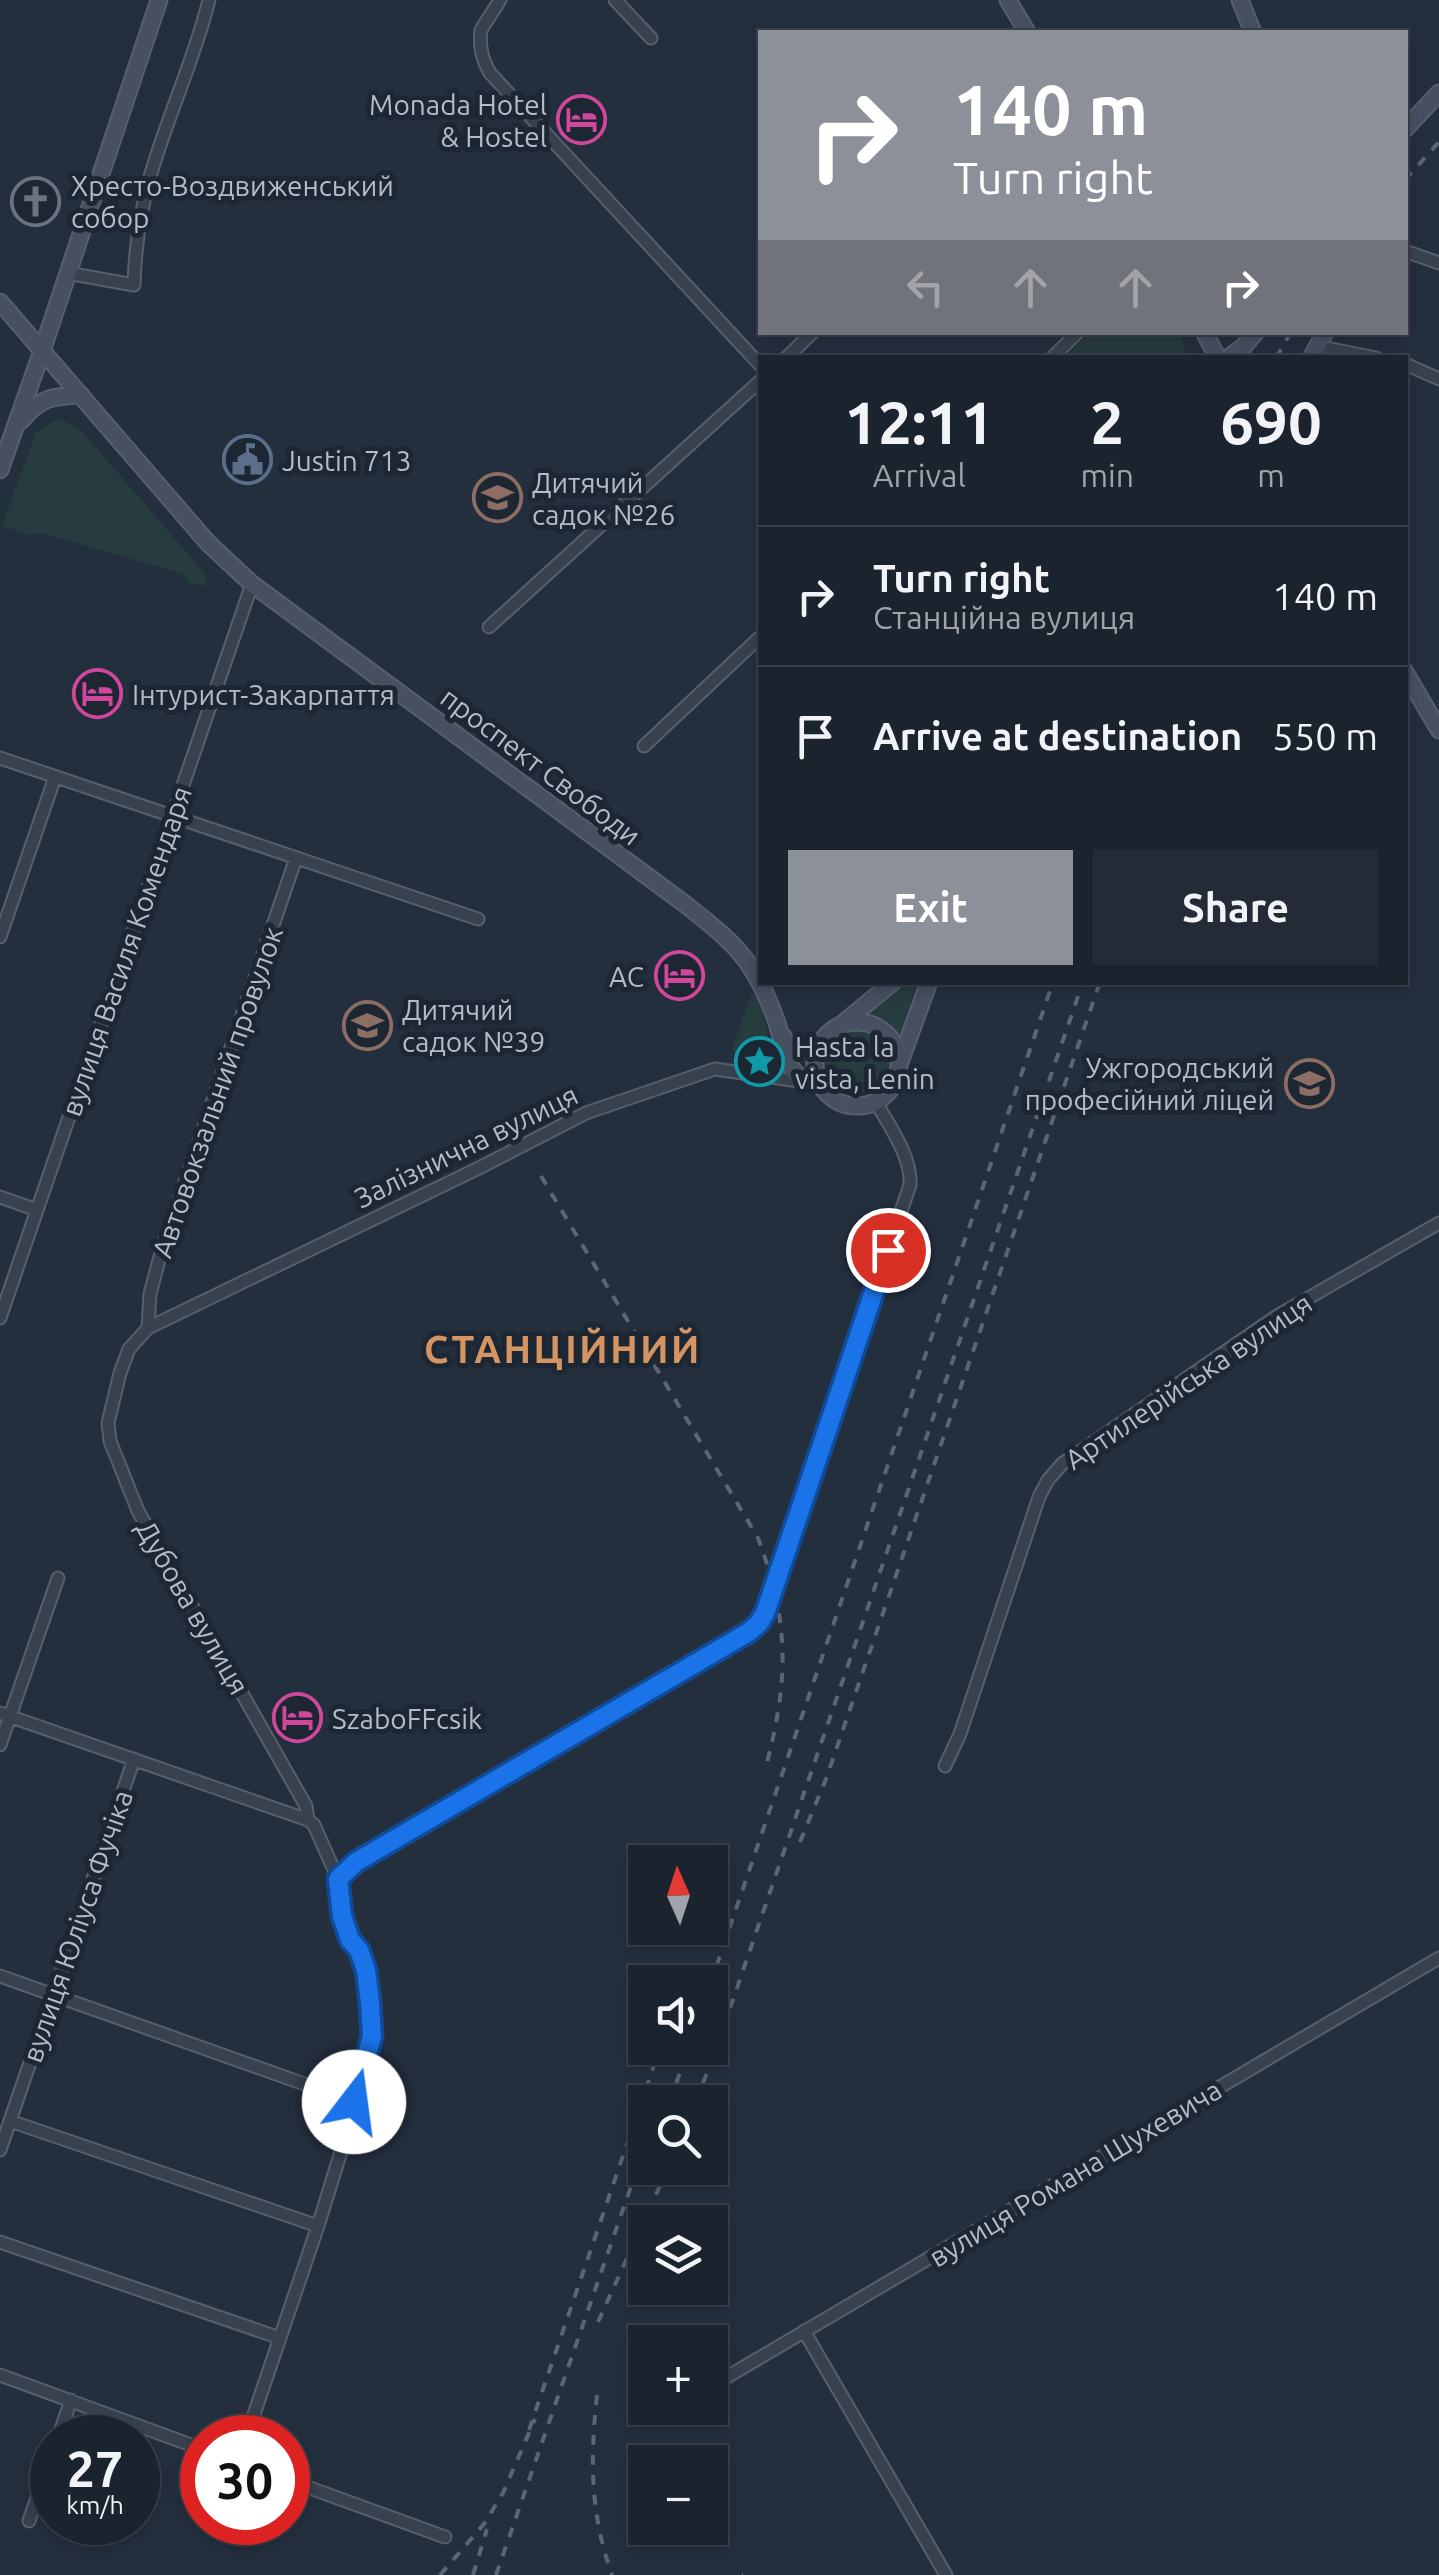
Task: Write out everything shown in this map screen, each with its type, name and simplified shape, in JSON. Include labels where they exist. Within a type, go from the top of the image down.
[{"type":"main road","points":[[0,470],[159,0]]},
{"type":"main road","points":[[1008,0],[1026,30]]},
{"type":"main road","points":[[1240,0],[1252,30]]},
{"type":"main road","points":[[1408,126],[1439,93]]},
{"type":"main road","name":"проспект Свободи","points":[[0,302],[208,543],[252,584],[718,931],[745,959],[758,980]]},
{"type":"main road","points":[[1232,355],[1253,335]]},
{"type":"main road","points":[[15,428],[34,405],[47,398],[81,395]]},
{"type":"main road","points":[[1408,677],[1439,730]]},
{"type":"main road","name":"проспект Свободи","points":[[760,985],[790,1065],[813,1084]]},
{"type":"main road","points":[[889,985],[829,1032],[820,1044],[813,1084],[833,1098],[864,1105],[884,1096],[896,1081],[928,985]]},
{"type":"main road","points":[[841,1025],[875,1025],[892,1040],[900,1062]]},
{"type":"main road","points":[[780,1038],[794,1050],[820,1044]]},
{"type":"main road","points":[[757,1076],[772,1068],[780,1038]]},
{"type":"street","points":[[68,272],[134,285],[138,226],[150,178],[209,0]]},
{"type":"street","points":[[500,0],[480,36],[482,58],[490,74],[758,362]]},
{"type":"street","points":[[615,0],[651,38]]},
{"type":"street","points":[[1408,252],[1439,263]]},
{"type":"street","points":[[789,355],[810,335]]},
{"type":"street","points":[[1055,355],[1075,335]]},
{"type":"street","points":[[1317,345],[1362,355]]},
{"type":"street","points":[[1408,365],[1439,379]]},
{"type":"street","points":[[489,627],[758,384]]},
{"type":"street","name":"вулиця Василя Комендаря","points":[[0,1318],[252,584]]},
{"type":"street","points":[[644,746],[758,639]]},
{"type":"street","points":[[0,758],[478,920]]},
{"type":"street","points":[[0,937],[55,776]]},
{"type":"street","name":"Автовокзальний провулок","points":[[148,1328],[150,1294],[162,1249],[296,858]]},
{"type":"street","name":"Залізнична вулиця","points":[[148,1328],[586,1113],[714,1069],[813,1084]]},
{"type":"street","points":[[338,1879],[356,1862],[759,1623],[910,1185],[909,1170],[876,1102]]},
{"type":"street","points":[[0,1197],[37,1210]]},
{"type":"street","name":"Артилерійська вулиця","points":[[945,1766],[960,1734],[1038,1497],[1062,1464],[1278,1316],[1439,1222]]},
{"type":"street","name":"Дубова вулиця","points":[[148,1328],[128,1349],[108,1423],[110,1441],[138,1511],[306,1806],[308,1820],[314,1824],[338,1879],[342,1916],[366,1970],[370,2003],[372,2036],[352,2116],[254,2415]]},
{"type":"street","points":[[0,1745],[5,1714],[58,1578]]},
{"type":"street","points":[[5,1714],[308,1820]]},
{"type":"street","name":"вулиця Юліуса Фучіка","points":[[0,2150],[134,1759]]},
{"type":"street","name":"вулиця Романа Шухевича","points":[[728,2376],[1439,1958]]},
{"type":"street","points":[[0,1976],[354,2102]]},
{"type":"street","points":[[10,2121],[318,2226]]},
{"type":"street","points":[[0,2242],[280,2338]]},
{"type":"street","points":[[804,2332],[946,2575]]},
{"type":"street","points":[[0,2374],[180,2440]]},
{"type":"street","points":[[65,2415],[70,2400]]},
{"type":"street","points":[[310,2488],[445,2537]]},
{"type":"green space","points":[[1087,335],[1181,335],[1185,347],[1184,355],[1071,352]]},
{"type":"green space","points":[[61,420],[80,429],[201,569],[206,584],[189,583],[183,574],[42,533],[30,535],[2,526],[36,432]]},
{"type":"green space","points":[[904,985],[916,985],[900,1035],[871,1012]]},
{"type":"green space","points":[[752,993],[763,1014],[768,1039],[769,1056],[758,1063],[735,1054],[732,1048]]},
{"type":"green space","points":[[858,1029],[880,1039],[890,1061],[880,1083],[858,1093],[836,1083],[826,1061],[836,1039]]},
{"type":"railway","points":[[1408,177],[1439,142]]},
{"type":"railway","points":[[1278,355],[1289,335]]},
{"type":"railway","points":[[717,1965],[1052,985]]},
{"type":"railway","points":[[702,2085],[1082,985]]},
{"type":"railway","points":[[800,1842],[826,1779],[1099,985]]},
{"type":"railway","points":[[541,1176],[758,1538],[776,1598],[782,1653],[779,1708],[765,1770]]},
{"type":"railway","points":[[529,2430],[654,2065]]},
{"type":"railway","points":[[676,2085],[682,2065]]},
{"type":"railway","points":[[496,2575],[631,2185]]},
{"type":"railway","points":[[598,2322],[660,2185]]},
{"type":"railway","points":[[597,2395],[594,2486],[599,2530],[612,2575]]},
{"type":"railway","points":[[440,2575],[484,2524],[503,2493],[535,2419]]},
{"type":"railway","points":[[473,2575],[487,2529]]},
{"type":"place","name":"Monada Hotel & Hostel","points":[[582,120]]},
{"type":"place","name":"Хресто-Воздвиженський собор","points":[[36,201]]},
{"type":"place","name":"Justin 713","points":[[247,460]]},
{"type":"place","name":"Дитячий садок №26","points":[[497,498]]},
{"type":"place","name":"Інтурист-Закарпаття","points":[[97,694]]},
{"type":"place","name":"AC","points":[[679,976]]},
{"type":"place","name":"Дитячий садок №39","points":[[367,1025]]},
{"type":"place","name":"Hasta la vista, Lenin","points":[[760,1062]]},
{"type":"place","name":"Ужгородський професійний ліцей","points":[[1309,1083]]},
{"type":"place","name":"SzaboFFcsik","points":[[297,1718]]},
{"type":"district","name":"СТАНЦІЙНИЙ","points":[[563,1349]]},
{"type":"route","points":[[354,2102],[372,2036],[370,2003],[366,1970],[342,1916],[338,1879],[356,1862],[759,1623],[888,1250]]}]
